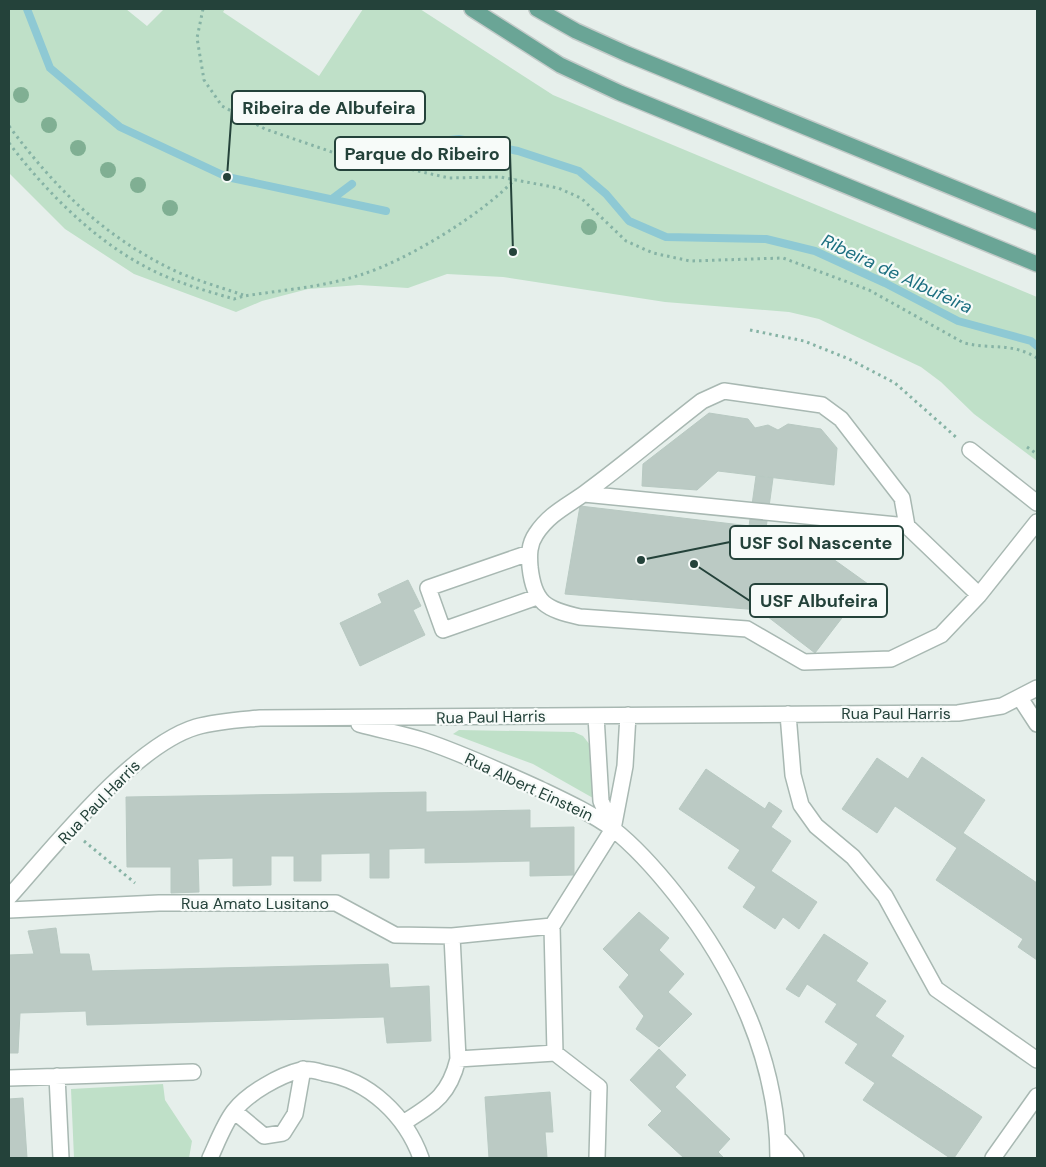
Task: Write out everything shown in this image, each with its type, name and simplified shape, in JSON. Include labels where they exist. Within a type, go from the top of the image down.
[{"type":"main road","points":[[472,9],[560,65],[611,89],[1037,264]]},
{"type":"main road","points":[[537,9],[627,54],[1037,222]]},
{"type":"street","points":[[979,595],[907,526],[902,498],[841,419],[822,405],[724,391],[702,401],[584,494],[552,514],[535,535],[529,553],[532,580],[537,597],[557,611],[580,617],[747,629],[804,662],[891,659],[941,635],[979,595],[1037,522]]},
{"type":"street","points":[[970,450],[1037,504]]},
{"type":"street","points":[[584,494],[907,526]]},
{"type":"street","points":[[529,553],[428,588],[443,630],[537,597]]},
{"type":"street","name":"Rua Paul Harris","points":[[9,897],[70,829],[146,754],[194,728],[224,721],[260,718],[338,719],[958,713],[1002,706],[1037,688]]},
{"type":"street","points":[[1020,698],[1037,724]]},
{"type":"street","points":[[788,714],[793,775],[802,805],[816,826],[853,857],[885,896],[936,989],[1037,1060]]},
{"type":"street","points":[[555,1052],[552,926],[613,829],[625,766],[628,715]]},
{"type":"street","points":[[596,716],[601,802],[613,829]]},
{"type":"street","name":"Rua Albert Einstein","points":[[338,719],[424,741],[489,766],[571,804],[613,829],[654,868],[702,928],[746,1007],[766,1066],[778,1138],[778,1158]]},
{"type":"street","name":"Rua Amato Lusitano","points":[[9,910],[159,903],[336,903],[395,935],[452,936],[552,926]]},
{"type":"street","points":[[403,1123],[436,1102],[453,1078],[458,1059],[452,936]]},
{"type":"street","points":[[458,1059],[555,1052],[599,1087],[597,1158]]},
{"type":"street","points":[[234,1111],[264,1136],[283,1133],[295,1114],[303,1069]]},
{"type":"street","points":[[210,1158],[234,1111],[264,1086],[303,1069],[335,1074],[365,1088],[393,1109],[415,1139],[422,1158]]},
{"type":"street","points":[[9,1078],[193,1072]]},
{"type":"street","points":[[58,1076],[61,1158]]},
{"type":"street","points":[[993,1158],[1037,1096]]},
{"type":"street","points":[[778,1138],[796,1158]]},
{"type":"path","points":[[203,9],[197,38],[204,80],[222,106],[235,115],[265,129],[361,162],[387,164],[449,178],[500,177],[558,188],[581,198],[626,241],[653,253],[690,261],[783,258],[869,290],[964,343],[1024,350],[1037,358]]},
{"type":"path","points":[[9,126],[32,158],[80,209],[124,242],[173,270],[244,296]]},
{"type":"path","points":[[9,143],[26,166],[73,217],[118,250],[171,279],[234,299],[328,283],[361,275],[393,262],[419,248],[480,209],[500,195],[515,179]]},
{"type":"path","points":[[750,330],[804,341],[849,358],[895,382],[970,450]]},
{"type":"path","points":[[1027,447],[1037,454]]},
{"type":"path","points":[[70,829],[159,903]]},
{"type":"green space","points":[[9,9],[126,9],[147,26],[164,9],[225,9],[223,12],[319,76],[363,9],[420,9],[553,95],[1037,297],[1037,461],[974,414],[941,382],[921,367],[819,319],[789,312],[665,302],[503,277],[447,274],[408,288],[359,285],[308,289],[262,301],[236,312],[134,274],[65,229],[9,173]]},
{"type":"green space","points":[[459,730],[574,732],[583,736],[590,745],[593,798],[533,764],[453,734]]},
{"type":"green space","points":[[163,1084],[165,1100],[192,1141],[189,1158],[74,1158],[71,1089]]},
{"type":"building","points":[[709,413],[748,419],[755,428],[768,425],[778,430],[788,424],[821,429],[837,448],[834,485],[718,471],[697,490],[642,486],[643,464]]},
{"type":"building","points":[[756,476],[773,478],[763,550],[746,548]]},
{"type":"building","points":[[580,506],[750,526],[746,548],[763,550],[787,526],[868,584],[815,653],[759,610],[565,594]]},
{"type":"building","points":[[408,580],[421,606],[413,610],[425,635],[360,666],[340,623],[382,603],[378,594]]},
{"type":"building","points":[[922,757],[985,800],[963,833],[1037,883],[1037,960],[1018,947],[1023,939],[936,880],[957,848],[895,806],[877,833],[842,809],[877,758],[908,779]]},
{"type":"building","points":[[706,769],[765,809],[769,802],[782,811],[771,827],[791,841],[771,871],[817,902],[799,929],[783,917],[775,929],[743,907],[756,887],[728,868],[740,850],[679,809]]},
{"type":"building","points":[[426,792],[426,812],[530,810],[530,828],[574,827],[574,875],[530,876],[530,861],[425,863],[425,848],[389,849],[389,878],[370,878],[370,853],[321,854],[321,881],[294,881],[294,856],[271,856],[271,885],[233,886],[233,858],[198,859],[199,892],[171,893],[171,867],[127,867],[126,797]]},
{"type":"building","points":[[639,912],[669,938],[659,950],[684,974],[668,992],[692,1014],[659,1047],[636,1029],[644,1016],[619,987],[629,975],[603,949]]},
{"type":"building","points":[[56,928],[60,954],[89,954],[92,971],[388,964],[390,988],[429,986],[431,1041],[387,1043],[384,1017],[87,1025],[86,1011],[20,1013],[18,1053],[9,1053],[9,955],[34,954],[28,931]]},
{"type":"building","points":[[824,934],[868,963],[856,981],[886,1001],[875,1016],[904,1036],[891,1056],[982,1117],[954,1158],[950,1158],[863,1100],[875,1083],[845,1063],[858,1044],[825,1022],[837,1004],[807,984],[799,997],[786,989]]},
{"type":"building","points":[[659,1049],[686,1075],[675,1087],[730,1139],[718,1152],[724,1158],[684,1158],[648,1125],[662,1111],[630,1080]]},
{"type":"building","points":[[550,1092],[553,1132],[545,1132],[547,1158],[489,1158],[485,1097]]},
{"type":"building","points":[[23,1098],[27,1158],[9,1158],[9,1099]]},
{"type":"waterway","name":"Ribeira de Albufeira","points":[[27,9],[50,68],[120,127],[227,177],[386,211]]},
{"type":"waterway","name":"Ribeira de Albufeira","points":[[411,144],[459,139],[518,151],[579,171],[606,194],[629,221],[666,237],[766,239],[815,251],[885,283],[958,321],[1031,341],[1037,346]]},
{"type":"waterway","name":"Ribeira de Albufeira","points":[[332,199],[352,184]]},
{"type":"place","name":"Ribeira de Albufeira","points":[[227,177]]},
{"type":"place","name":"Parque do Ribeiro","points":[[513,252]]},
{"type":"place","name":"USF Sol Nascente","points":[[641,560]]},
{"type":"place","name":"USF Albufeira","points":[[694,564]]}]
